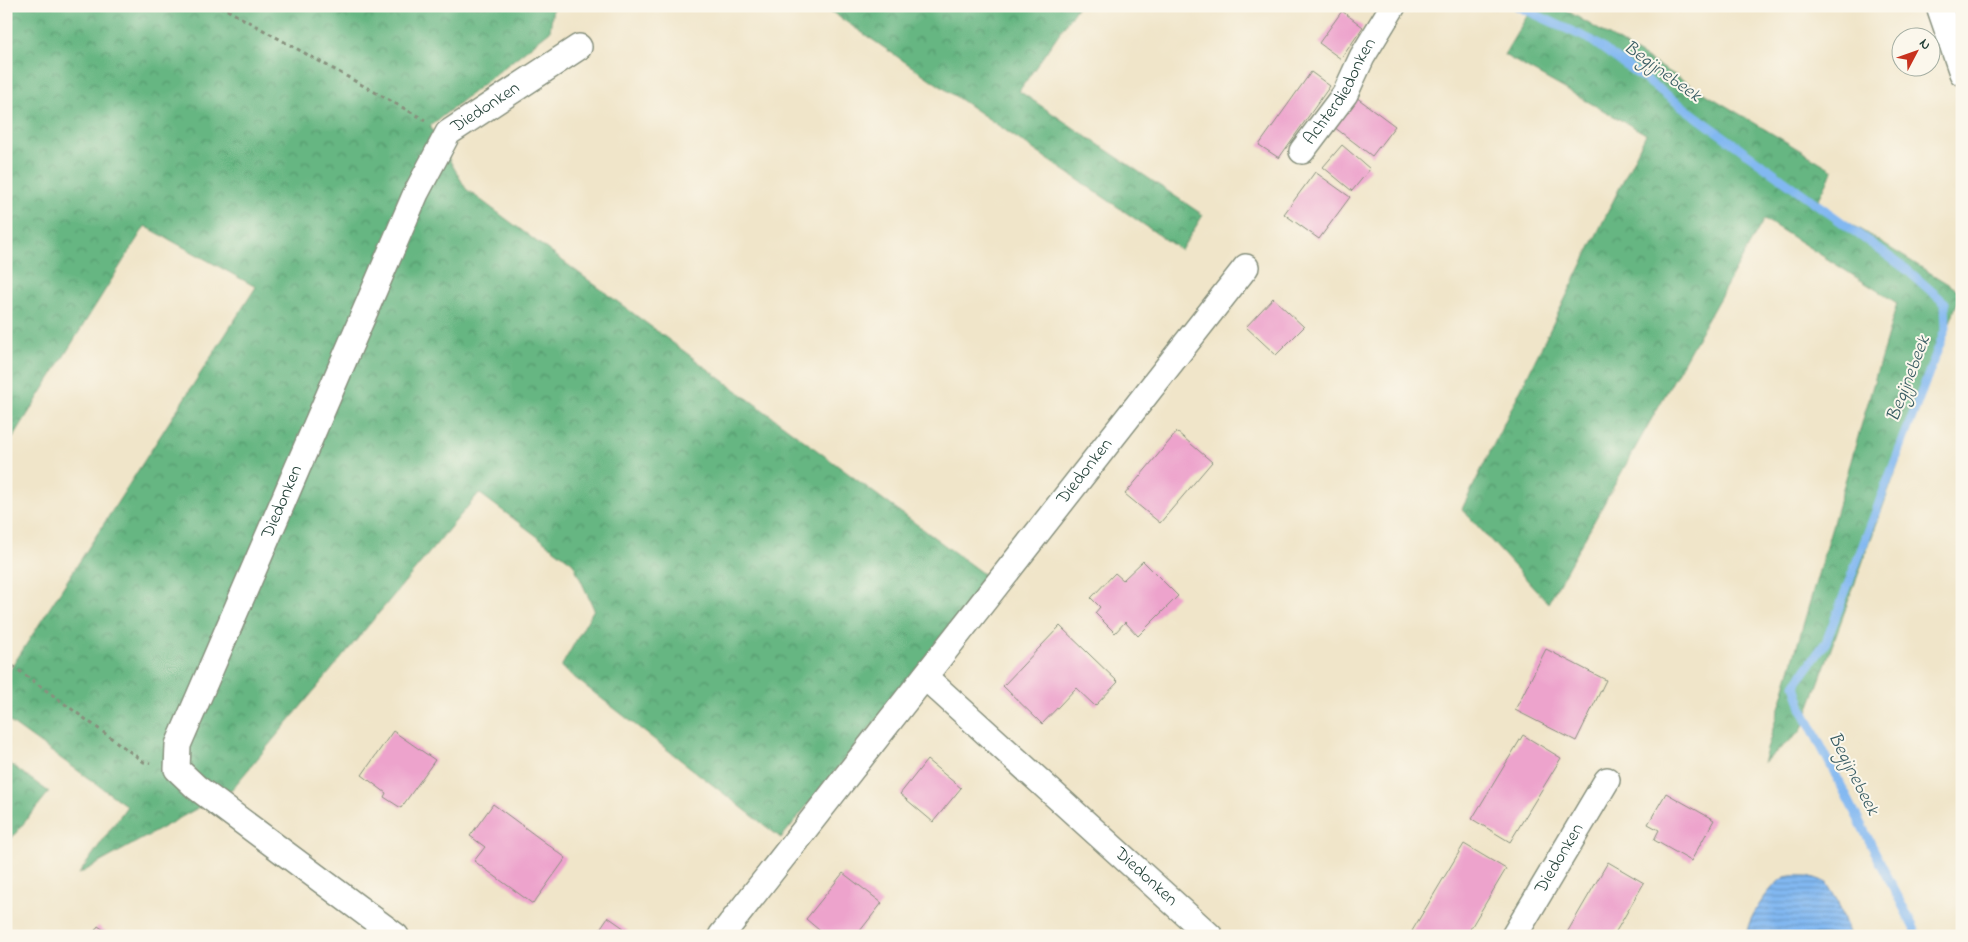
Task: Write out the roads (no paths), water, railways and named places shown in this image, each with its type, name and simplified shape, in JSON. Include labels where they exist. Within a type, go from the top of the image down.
[{"type":"street","name":"Achterdiedonken","points":[[1302,151],[1345,94],[1362,57],[1393,6]]},
{"type":"street","points":[[1938,6],[1962,73]]},
{"type":"street","name":"Diedonken","points":[[396,936],[196,787],[177,769],[178,745],[416,193],[448,133],[579,47]]},
{"type":"street","name":"Diedonken","points":[[721,936],[1246,268]]},
{"type":"street","name":"Diedonken","points":[[925,677],[1210,936]]},
{"type":"street","name":"Diedonken","points":[[1514,936],[1607,780]]},
{"type":"water","points":[[1809,876],[1826,882],[1837,900],[1850,936],[1747,936],[1747,929],[1754,913],[1766,895],[1779,881],[1785,877]]},
{"type":"waterway","name":"Begijnebeek","points":[[1517,6],[1591,40],[1906,269],[1945,303],[1946,328],[1826,642],[1795,685],[1803,711],[1918,936]]}]
